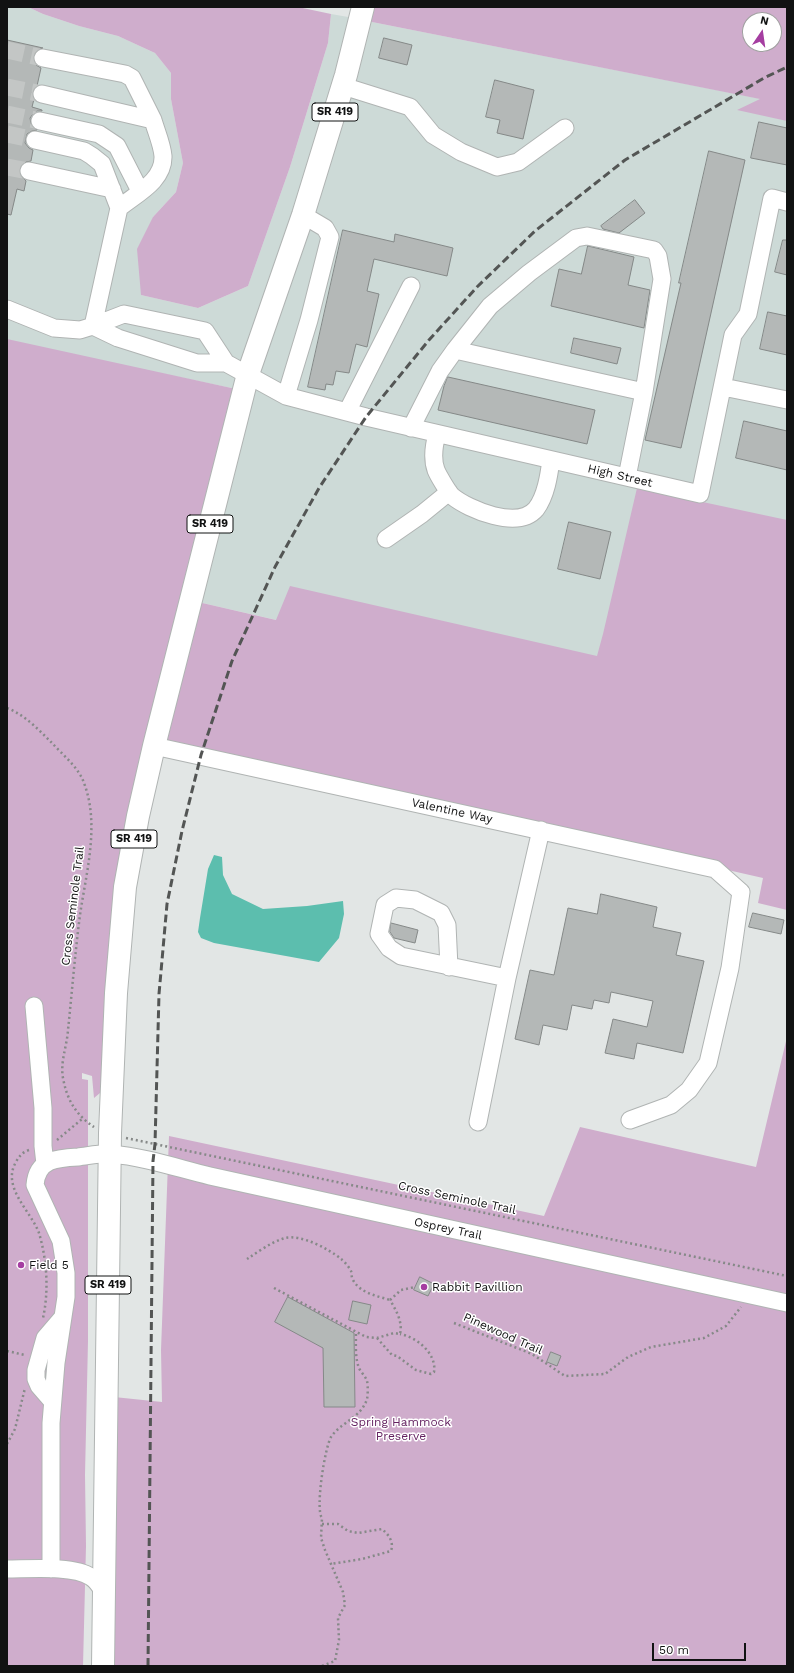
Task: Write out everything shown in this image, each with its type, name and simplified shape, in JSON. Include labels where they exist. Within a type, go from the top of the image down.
[{"type":"main road","name":"SR 419","points":[[103,1666],[103,1591],[116,1146],[116,1000],[120,934],[125,887],[138,816],[154,746],[248,374],[303,215],[343,86],[363,7]]},
{"type":"street","points":[[43,58],[125,74],[132,78],[153,120],[163,155],[162,169],[155,180],[119,208]]},
{"type":"street","points":[[343,86],[410,107],[433,135],[461,152],[497,167],[518,162],[565,128]]},
{"type":"street","points":[[42,94],[153,120]]},
{"type":"street","points":[[40,121],[99,134],[106,138],[117,146],[140,191]]},
{"type":"street","points":[[36,140],[84,151],[102,164],[119,208],[93,326]]},
{"type":"street","points":[[29,171],[112,189]]},
{"type":"street","name":"High Street","points":[[226,363],[286,396],[411,428],[700,494],[733,335],[748,314],[779,200]]},
{"type":"street","points":[[286,396],[309,320],[330,237],[326,228],[303,215]]},
{"type":"street","points":[[411,428],[440,370],[490,306],[529,273],[576,238],[587,236],[654,250],[658,256],[662,279],[644,392],[627,477]]},
{"type":"street","points":[[347,412],[411,286]]},
{"type":"street","points":[[7,309],[54,328],[80,330],[124,314],[205,332],[226,363]]},
{"type":"street","points":[[93,326],[118,338],[197,363],[226,363]]},
{"type":"street","points":[[455,350],[644,392]]},
{"type":"street","points":[[723,386],[787,400]]},
{"type":"street","points":[[437,434],[434,448],[436,469],[451,495],[474,509],[503,518],[526,516],[536,509],[542,498],[549,474],[551,460]]},
{"type":"street","points":[[386,539],[422,514],[449,492]]},
{"type":"street","name":"Valentine Way","points":[[154,746],[716,869],[741,892],[730,968],[708,1063],[689,1090],[671,1106],[630,1120]]},
{"type":"street","points":[[478,1122],[507,978],[541,830]]},
{"type":"street","points":[[450,967],[447,925],[441,913],[415,900],[396,898],[385,905],[379,934],[389,948],[401,956],[450,967],[507,978]]},
{"type":"street","points":[[34,1006],[43,1108],[43,1146],[45,1164],[37,1173],[35,1185],[37,1192],[52,1220],[63,1249],[66,1289],[52,1401],[51,1569]]},
{"type":"street","name":"Osprey Trail","points":[[45,1164],[57,1159],[116,1146],[153,1161],[210,1176],[787,1303]]},
{"type":"street","points":[[7,1569],[51,1569],[86,1574],[97,1582],[103,1591]]},
{"type":"path","name":"Cross Seminole Trail","points":[[7,708],[15,711],[38,728],[74,768],[84,782],[89,800],[91,825],[89,854],[80,915],[68,1033],[63,1063],[63,1076],[67,1094],[74,1109],[82,1119],[96,1128]]},
{"type":"path","points":[[52,1143],[82,1119]]},
{"type":"path","name":"Cross Seminole Trail","points":[[116,1146],[787,1276]]},
{"type":"path","points":[[33,1149],[24,1153],[17,1159],[11,1178],[20,1199],[36,1228],[42,1247],[46,1284],[46,1304],[42,1323]]},
{"type":"path","points":[[247,1260],[262,1249],[285,1238],[302,1238],[322,1247],[342,1259],[351,1270],[352,1280],[360,1288],[372,1295],[390,1300],[397,1312],[401,1330],[400,1334]]},
{"type":"path","points":[[390,1300],[401,1290],[415,1287]]},
{"type":"path","points":[[274,1288],[366,1337],[377,1338],[394,1332],[409,1336],[431,1355],[435,1365],[434,1372],[431,1374],[416,1370],[392,1354],[377,1338]]},
{"type":"path","name":"Pinewood Trail","points":[[454,1323],[532,1354],[565,1376],[605,1374],[628,1357],[650,1347],[704,1338],[726,1326],[743,1304],[755,1296]]},
{"type":"path","points":[[322,1666],[335,1661],[339,1640],[338,1618],[345,1605],[343,1592],[321,1538],[322,1518],[320,1516],[320,1506],[326,1447],[332,1436],[360,1412],[367,1399],[367,1381],[358,1365],[356,1332]]},
{"type":"path","points":[[7,1351],[32,1356]]},
{"type":"path","points":[[7,1444],[15,1429],[25,1386]]},
{"type":"path","points":[[322,1524],[338,1524],[348,1531],[358,1533],[382,1529],[389,1535],[393,1546],[391,1551],[375,1554],[362,1560],[331,1564]]},
{"type":"shaded area","points":[[7,7],[28,7],[43,14],[79,26],[118,36],[155,53],[171,73],[171,99],[183,163],[176,192],[153,217],[141,295],[198,308],[248,286],[290,167],[328,43],[331,14],[354,18],[340,73],[236,389],[7,341]]},
{"type":"shaded area","points":[[367,21],[787,104],[787,529],[587,691],[198,602],[251,386]]},
{"type":"shaded area","points":[[214,855],[222,857],[223,875],[232,894],[263,909],[307,906],[343,901],[344,914],[339,938],[319,962],[214,943],[201,938],[198,932],[200,918],[208,869]]},
{"type":"green space","points":[[28,7],[298,7],[331,14],[328,43],[290,167],[248,286],[198,308],[141,295],[137,249],[153,217],[176,192],[183,163],[171,99],[171,73],[155,53],[118,36],[79,26],[43,14]]},
{"type":"green space","points":[[370,7],[787,7],[787,121],[737,110],[760,99],[367,21]]},
{"type":"green space","points":[[7,339],[236,389],[148,744],[106,1088],[94,1098],[92,1076],[82,1073],[82,1079],[88,1080],[88,1341],[83,1666],[7,1666]]},
{"type":"green space","points":[[637,488],[787,520],[787,910],[758,903],[763,878],[530,825],[161,746],[198,602],[276,620],[290,586],[597,656]]},
{"type":"green space","name":"Spring Hammock Preserve","points":[[787,1037],[787,1666],[110,1666],[114,1397],[162,1402],[161,1350],[169,1136],[544,1216],[580,1127],[756,1167]]},
{"type":"building","points":[[384,38],[412,45],[407,65],[379,58]]},
{"type":"building","points":[[7,40],[43,48],[36,51],[33,56],[36,65],[41,68],[37,86],[32,92],[34,99],[32,107],[42,111],[37,111],[30,118],[31,124],[37,130],[27,134],[25,143],[33,150],[31,161],[26,162],[19,169],[20,174],[26,181],[24,191],[17,189],[11,215],[7,214]]},
{"type":"building","points":[[495,80],[534,90],[523,139],[497,133],[500,120],[486,117]]},
{"type":"building","points":[[759,122],[787,128],[787,165],[751,158]]},
{"type":"building","points":[[709,151],[745,160],[681,448],[645,440],[681,283],[679,283]]},
{"type":"building","points":[[635,200],[645,213],[619,233],[603,229],[601,226]]},
{"type":"building","points":[[343,230],[394,242],[395,234],[453,248],[447,276],[374,259],[367,291],[379,294],[367,347],[356,344],[349,373],[336,371],[333,385],[326,384],[325,390],[308,387]]},
{"type":"building","points":[[783,240],[787,240],[787,275],[775,272]]},
{"type":"building","points":[[588,246],[634,257],[628,285],[650,290],[644,328],[551,306],[559,269],[581,274]]},
{"type":"building","points":[[768,312],[787,316],[787,355],[760,349]]},
{"type":"building","points":[[574,338],[621,348],[617,364],[571,353]]},
{"type":"building","points":[[448,377],[595,410],[587,444],[438,410],[444,386]]},
{"type":"building","points":[[744,421],[787,431],[787,470],[736,458]]},
{"type":"building","points":[[569,522],[611,532],[600,579],[558,569]]},
{"type":"building","points":[[601,894],[657,907],[653,927],[681,933],[676,955],[704,961],[683,1053],[637,1043],[634,1059],[605,1053],[613,1019],[647,1027],[653,1001],[611,992],[609,1003],[594,1000],[592,1009],[572,1005],[567,1030],[543,1025],[539,1045],[515,1039],[530,970],[554,975],[568,908],[597,914]]},
{"type":"building","points":[[753,913],[784,920],[781,934],[749,927]]},
{"type":"building","points":[[391,923],[418,930],[415,943],[394,938],[390,932]]},
{"type":"building","name":"Rabbit Pavillion","points":[[420,1277],[434,1284],[428,1296],[414,1290]]},
{"type":"building","points":[[288,1297],[354,1333],[355,1407],[324,1407],[323,1348],[275,1322]]},
{"type":"building","points":[[353,1301],[371,1305],[367,1324],[349,1320]]},
{"type":"building","points":[[551,1352],[561,1356],[557,1366],[547,1362]]},
{"type":"tunnel","points":[[7,50],[43,58]]},
{"type":"tunnel","points":[[7,87],[42,94]]},
{"type":"tunnel","points":[[7,114],[40,121]]},
{"type":"tunnel","points":[[7,134],[35,140]]},
{"type":"tunnel","points":[[7,167],[29,171]]},
{"type":"railway","points":[[148,1666],[153,1161],[155,1144],[159,994],[167,904],[182,831],[201,755],[232,661],[275,567],[319,488],[366,417],[429,340],[477,287],[535,231],[625,160],[764,78],[787,67]]},
{"type":"place","name":"Field 5","points":[[21,1265]]},
{"type":"place","name":"Rabbit Pavillion","points":[[424,1287]]}]
